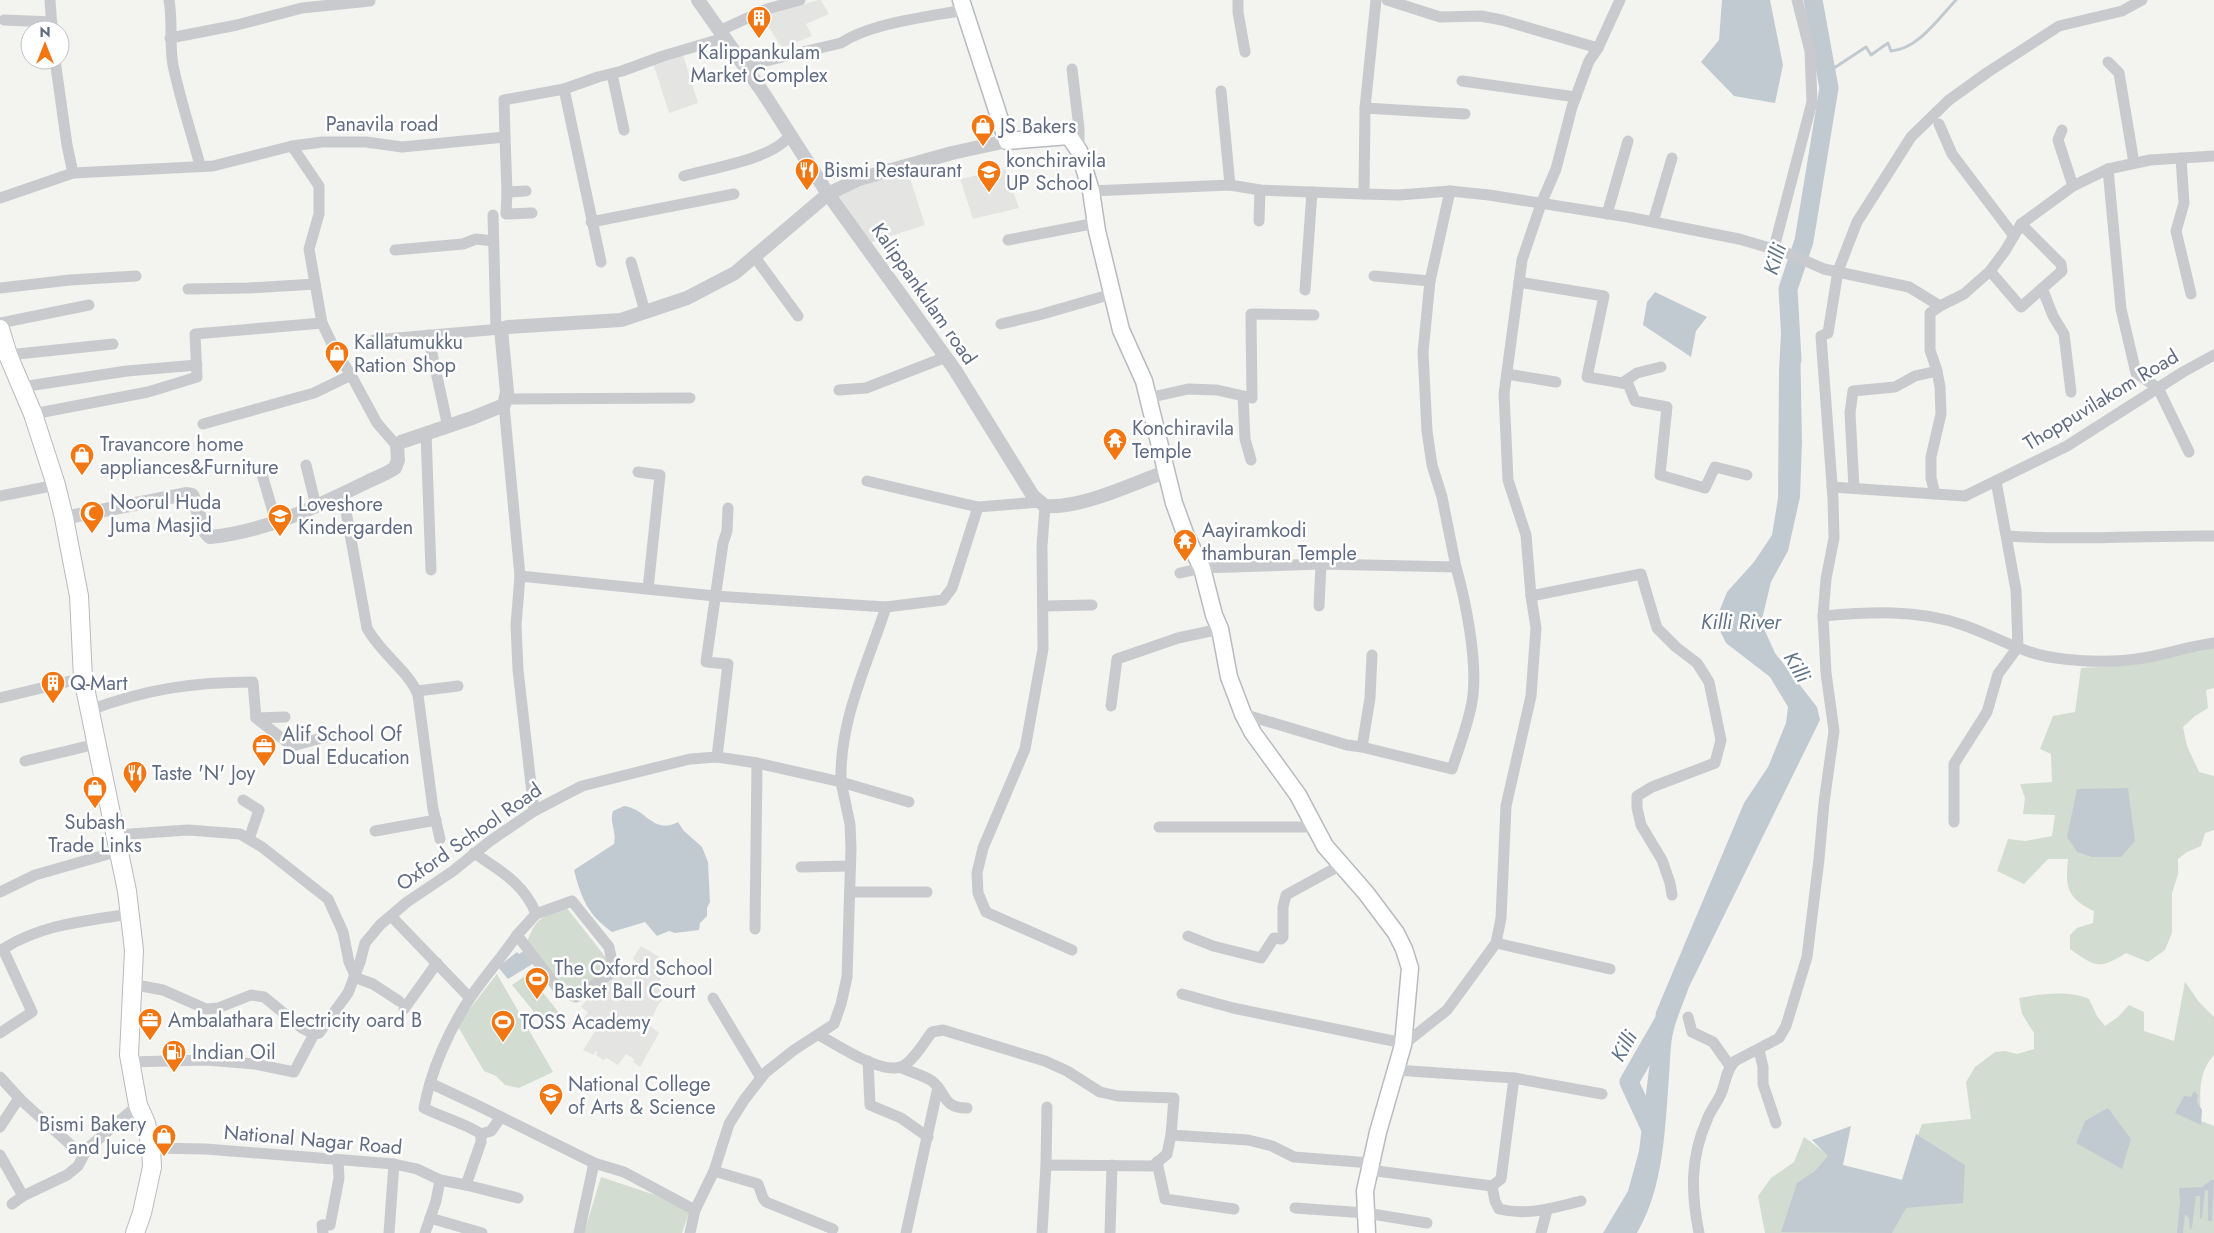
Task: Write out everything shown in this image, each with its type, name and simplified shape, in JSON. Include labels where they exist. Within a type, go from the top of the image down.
[{"type":"main road","points":[[962,5],[1007,141],[1070,136],[1079,151],[1091,190],[1096,223],[1121,330],[1144,381],[1174,503],[1186,536],[1202,568],[1214,615],[1220,629],[1229,677],[1243,714],[1253,733],[1298,795],[1325,846],[1381,911],[1404,949],[1410,968],[1403,1044],[1365,1191],[1367,1233]]},
{"type":"main road","points":[[0,329],[8,355],[32,414],[56,485],[64,518],[79,596],[83,678],[130,914],[134,950],[128,1055],[138,1105],[146,1123],[152,1148],[152,1167],[142,1213],[135,1233]]},
{"type":"street","points":[[50,0],[52,20]]},
{"type":"street","points":[[169,0],[172,20],[170,38],[173,65],[200,165]]},
{"type":"street","name":"Kalippankulam road","points":[[698,0],[828,194],[946,357],[1033,496],[1042,504]]},
{"type":"street","points":[[532,213],[506,214],[504,100],[564,89],[612,74],[722,35],[767,9],[800,0]]},
{"type":"street","points":[[1238,0],[1238,12],[1245,52]]},
{"type":"street","points":[[1364,194],[1364,108],[1376,0]]},
{"type":"street","points":[[1387,0],[1440,17],[1482,16],[1502,20],[1598,48]]},
{"type":"street","points":[[1182,994],[1233,1008],[1403,1044],[1447,1010],[1496,943],[1501,918],[1506,806],[1531,696],[1536,628],[1531,596],[1526,535],[1508,480],[1504,394],[1506,374],[1522,260],[1541,204],[1556,169],[1576,97],[1589,61],[1598,48],[1620,0]]},
{"type":"street","points":[[1774,248],[1812,102],[1810,52],[1798,0]]},
{"type":"street","points":[[1699,1233],[1694,1206],[1693,1160],[1707,1119],[1721,1095],[1730,1066],[1735,1061],[1779,1038],[1786,1026],[1807,957],[1834,731],[1826,673],[1823,616],[1826,579],[1834,538],[1821,336],[1828,333],[1838,270],[1857,222],[1896,159],[1911,137],[1949,100],[2059,26],[2122,11],[2142,0]]},
{"type":"street","points":[[170,38],[237,25],[302,4],[370,1]]},
{"type":"street","points":[[744,66],[841,44],[852,36],[962,5]]},
{"type":"street","points":[[4,20],[20,22]]},
{"type":"street","points":[[2108,62],[2119,72],[2134,163]]},
{"type":"street","points":[[1072,69],[1079,128],[1079,151]]},
{"type":"street","points":[[56,70],[73,173]]},
{"type":"street","points":[[612,74],[624,130]]},
{"type":"street","points":[[1462,81],[1576,97]]},
{"type":"street","points":[[564,89],[601,262]]},
{"type":"street","points":[[1221,91],[1230,185]]},
{"type":"street","points":[[1364,108],[1465,114]]},
{"type":"street","points":[[1940,124],[1952,154],[2014,236]]},
{"type":"street","points":[[2062,130],[2058,140],[2073,186]]},
{"type":"street","points":[[684,176],[757,157],[784,144],[790,135]]},
{"type":"street","name":"Panavila road","points":[[0,198],[73,173],[149,171],[226,163],[292,146],[322,142],[366,142],[402,147],[505,137]]},
{"type":"street","points":[[374,340],[508,327],[620,320],[687,298],[735,273],[828,194],[859,179],[952,153],[1007,141]]},
{"type":"street","points":[[1607,214],[1628,141]]},
{"type":"street","points":[[64,518],[186,494],[192,496],[196,503],[204,531],[210,537],[223,536],[276,522],[342,495],[396,468],[398,460],[397,446],[377,423],[351,375],[334,350],[322,323],[309,248],[318,214],[319,186],[292,146]]},
{"type":"street","points":[[1935,494],[1931,478],[1931,457],[1940,414],[1940,387],[1930,350],[1928,327],[1930,313],[1964,294],[1990,271],[2021,224],[2073,186],[2108,169],[2134,163],[2150,160],[2214,156]]},
{"type":"street","points":[[1653,222],[1672,158]]},
{"type":"street","points":[[2181,158],[2184,203],[2176,231],[2191,294]]},
{"type":"street","points":[[2108,169],[2122,309],[2136,373],[2158,388],[2189,452]]},
{"type":"street","points":[[1091,190],[1230,185],[1260,190],[1399,195],[1450,191],[1489,195],[1653,222],[1774,248],[1824,269],[1838,270],[1909,287],[1940,306]]},
{"type":"street","points":[[1259,221],[1260,190]]},
{"type":"street","points":[[507,192],[526,191]]},
{"type":"street","points":[[1243,714],[1347,745],[1452,769],[1473,696],[1473,658],[1462,587],[1456,567],[1442,497],[1432,465],[1427,431],[1423,352],[1430,281],[1450,191]]},
{"type":"street","points":[[1305,290],[1312,192]]},
{"type":"street","points":[[591,222],[734,194]]},
{"type":"street","points":[[493,215],[498,329],[520,576],[516,625],[518,670],[534,811]]},
{"type":"street","points":[[1008,240],[1096,223]]},
{"type":"street","points":[[1990,271],[2021,308],[2062,271],[2061,264],[2021,224]]},
{"type":"street","points":[[395,250],[463,244],[476,239],[493,241]]},
{"type":"street","points":[[754,256],[798,316]]},
{"type":"street","points":[[631,262],[645,312]]},
{"type":"street","points":[[0,288],[70,280],[136,276]]},
{"type":"street","points":[[1374,276],[1430,281]]},
{"type":"street","points":[[1519,282],[1604,296],[1587,377],[1628,384],[1635,401],[1667,407],[1660,475],[1705,488],[1715,467],[1747,474]]},
{"type":"street","points":[[188,289],[315,284]]},
{"type":"street","points":[[2042,288],[2053,316],[2064,334],[2071,392]]},
{"type":"street","points":[[1001,324],[1112,294]]},
{"type":"street","points":[[0,323],[89,305]]},
{"type":"street","points":[[1148,398],[1188,389],[1217,390],[1252,398],[1251,314],[1314,316]]},
{"type":"street","points":[[32,414],[148,392],[198,377],[195,334],[322,323]]},
{"type":"street","points":[[428,335],[448,427]]},
{"type":"street","points":[[8,355],[113,344]]},
{"type":"street","name":"Thoppuvilakom Road","points":[[1832,487],[1965,496],[2067,446],[2214,355]]},
{"type":"street","points":[[839,390],[866,388],[946,357]]},
{"type":"street","points":[[21,386],[127,371],[197,365]]},
{"type":"street","points":[[1622,383],[1637,373],[1661,367]]},
{"type":"street","points":[[1854,488],[1850,413],[1853,391],[1895,387],[1915,376],[1937,371]]},
{"type":"street","points":[[1506,374],[1556,382]]},
{"type":"street","points":[[203,424],[314,393],[351,375]]},
{"type":"street","points":[[1243,396],[1245,439],[1251,460]]},
{"type":"street","points":[[397,446],[411,438],[448,427],[505,402],[690,398]]},
{"type":"street","points":[[426,434],[431,570]]},
{"type":"street","points":[[306,466],[316,506]]},
{"type":"street","points":[[262,471],[276,522]]},
{"type":"street","points":[[867,481],[978,507],[1060,505],[1105,495],[1167,471]]},
{"type":"street","points":[[638,472],[660,475],[648,589]]},
{"type":"street","points":[[1954,822],[1954,764],[1987,712],[1998,674],[2018,647],[2016,590],[2008,536],[1996,481]]},
{"type":"street","points":[[0,496],[56,485]]},
{"type":"street","points":[[342,495],[367,628],[376,643],[417,690],[440,839]]},
{"type":"street","points":[[1042,504],[1043,650],[1025,749],[983,848],[976,873],[978,893],[986,912],[1072,950]]},
{"type":"street","points":[[520,576],[715,596],[886,607],[938,602],[948,596],[952,588],[978,507]]},
{"type":"street","points":[[717,757],[728,664],[706,662],[723,543],[727,531],[728,508]]},
{"type":"street","points":[[2008,536],[2054,539],[2118,536],[2214,536]]},
{"type":"street","points":[[1180,574],[1202,568],[1321,564],[1456,567]]},
{"type":"street","points":[[1319,606],[1321,564]]},
{"type":"street","points":[[1531,596],[1641,574],[1657,628],[1676,647],[1697,663],[1709,682],[1720,740],[1715,763],[1652,787],[1637,796],[1637,808],[1641,825],[1662,860],[1670,883],[1672,896]]},
{"type":"street","points":[[1044,606],[1092,605]]},
{"type":"street","points":[[690,1233],[695,1210],[714,1171],[730,1124],[761,1078],[794,1050],[834,1024],[841,1004],[847,977],[850,824],[841,782],[840,765],[859,680],[886,607]]},
{"type":"street","points":[[1823,616],[1858,613],[1926,615],[1962,624],[2018,647],[2053,658],[2096,663],[2142,658],[2214,643]]},
{"type":"street","points":[[1111,706],[1117,659],[1178,638],[1220,629]]},
{"type":"street","points":[[1362,747],[1370,698],[1372,655]]},
{"type":"street","points":[[0,698],[83,678]]},
{"type":"street","points":[[90,710],[123,698],[168,687],[214,682],[254,682],[256,718],[292,746],[337,734]]},
{"type":"street","points":[[417,690],[458,686]]},
{"type":"street","points":[[256,718],[285,717]]},
{"type":"street","points":[[25,761],[96,744]]},
{"type":"street","name":"Oxford School Road","points":[[130,1062],[206,1060],[256,1064],[294,1072],[314,1034],[318,1033],[344,1000],[355,976],[365,943],[391,916],[407,902],[453,871],[474,853],[534,811],[582,786],[690,759],[717,757],[757,763],[841,782],[909,802]]},
{"type":"street","points":[[755,929],[757,763]]},
{"type":"street","points":[[243,800],[259,810],[249,839]]},
{"type":"street","points":[[375,830],[436,820]]},
{"type":"street","points":[[1159,827],[1314,827]]},
{"type":"street","points":[[0,892],[35,875],[153,831],[219,831],[240,834],[262,847],[328,899],[343,932],[349,962],[355,976],[392,994],[401,1005],[436,963]]},
{"type":"street","points":[[474,853],[519,885],[531,901],[536,914]]},
{"type":"street","points":[[1188,936],[1212,946],[1261,958],[1274,938],[1281,939],[1283,937],[1283,907],[1286,896],[1341,865]]},
{"type":"street","points":[[801,867],[850,866]]},
{"type":"street","points":[[850,892],[928,892]]},
{"type":"street","points":[[481,1134],[472,1128],[451,1121],[424,1108],[430,1084],[447,1040],[470,998],[517,936],[536,914],[572,901],[609,947],[614,971],[576,997],[560,991],[517,936]]},
{"type":"street","points":[[0,1033],[32,1012],[3,949],[43,929],[84,920],[130,914]]},
{"type":"street","points":[[391,916],[470,998]]},
{"type":"street","points":[[1496,943],[1610,969]]},
{"type":"street","points":[[131,984],[163,990],[206,1009],[218,1008],[251,995],[264,997],[302,1028],[314,1034]]},
{"type":"street","points":[[713,998],[761,1078]]},
{"type":"street","points":[[1688,1017],[1692,1032],[1713,1042],[1730,1066]]},
{"type":"street","points":[[900,1067],[907,1063],[932,1032],[943,1030],[1045,1061],[1067,1071],[1100,1092],[1118,1096],[1174,1098],[1171,1135],[1167,1154],[1153,1166],[1046,1165]]},
{"type":"street","points":[[818,1035],[876,1065],[900,1067],[930,1080],[938,1087],[949,1104],[959,1108],[966,1108]]},
{"type":"street","points":[[1759,1050],[1763,1066],[1763,1084],[1776,1123]]},
{"type":"street","points":[[868,1061],[870,1104],[901,1118],[928,1137]]},
{"type":"street","points":[[1395,1070],[1514,1078],[1602,1094]]},
{"type":"street","points":[[0,1078],[19,1098],[83,1156]]},
{"type":"street","points":[[1171,1135],[1248,1140],[1272,1146],[1294,1157],[1370,1166],[1492,1186],[1501,1179],[1514,1078]]},
{"type":"street","points":[[430,1084],[594,1163],[624,1172],[695,1210]]},
{"type":"street","points":[[906,1233],[938,1087]]},
{"type":"street","points":[[0,1127],[19,1098]]},
{"type":"street","points":[[12,1204],[23,1196],[67,1175],[78,1166],[87,1149],[138,1105]]},
{"type":"street","points":[[1042,1233],[1047,1107]]},
{"type":"street","points":[[481,1134],[491,1131],[500,1117]]},
{"type":"street","points":[[466,1185],[481,1142],[481,1134]]},
{"type":"street","name":"National Nagar Road","points":[[152,1148],[215,1150],[394,1164],[417,1169],[440,1180],[518,1198]]},
{"type":"street","points":[[0,1156],[23,1196]]},
{"type":"street","points":[[323,1233],[322,1225],[330,1225],[339,1178],[338,1160]]},
{"type":"street","points":[[1157,1162],[1164,1199],[1234,1209]]},
{"type":"street","points":[[579,1233],[594,1163]]},
{"type":"street","points":[[389,1233],[394,1164]]},
{"type":"street","points":[[1110,1233],[1112,1165]]},
{"type":"street","points":[[714,1171],[754,1182],[761,1187],[762,1198],[766,1202],[833,1229]]},
{"type":"street","points":[[424,1233],[440,1180]]},
{"type":"street","points":[[1492,1186],[1499,1209],[1512,1212],[1547,1210],[1581,1202]]},
{"type":"street","points":[[1295,1208],[1366,1212],[1427,1223]]},
{"type":"street","points":[[1541,1233],[1547,1210]]},
{"type":"street","points":[[430,1218],[482,1233]]},
{"type":"shaded area","points":[[821,0],[829,14],[806,24],[812,36],[782,48],[762,16]]},
{"type":"shaded area","points":[[683,55],[698,103],[669,113],[653,63]]},
{"type":"shaded area","points":[[907,169],[925,225],[866,244],[835,195]]},
{"type":"shaded area","name":"konchiravila UP School","points":[[1005,169],[1019,208],[973,219],[960,179]]},
{"type":"shaded area","points":[[2214,648],[2214,688],[2206,690],[2208,708],[2183,727],[2187,746],[2199,772],[2214,776],[2214,830],[2205,833],[2201,846],[2187,852],[2178,859],[2178,874],[2172,893],[2172,933],[2165,950],[2148,962],[2126,953],[2117,959],[2103,964],[2091,962],[2070,949],[2070,935],[2077,928],[2093,923],[2094,911],[2078,901],[2070,891],[2067,877],[2068,859],[2048,859],[2024,884],[1997,871],[2008,839],[2025,841],[2052,836],[2055,815],[2023,814],[2025,798],[2020,784],[2052,782],[2051,754],[2040,749],[2053,716],[2075,712],[2081,668],[2130,665]]},
{"type":"shaded area","points":[[566,907],[611,964],[598,982],[566,993],[527,943],[533,928],[541,919]]},
{"type":"shaded area","points":[[641,946],[663,959],[658,962],[665,968],[658,985],[667,994],[658,1005],[649,1025],[659,1033],[640,1067],[633,1062],[634,1059],[626,1054],[618,1065],[607,1058],[603,1060],[596,1055],[596,1051],[593,1055],[583,1050],[596,1030],[582,1021],[588,1012],[581,1007],[595,989],[601,992],[606,981],[621,965],[631,973],[637,964],[633,958]]},
{"type":"shaded area","name":"TOSS Academy","points":[[497,974],[553,1072],[519,1088],[505,1085],[496,1076],[484,1071],[457,1025]]},
{"type":"shaded area","name":"The Oxford School Basket Ball Court","points":[[528,974],[560,1014],[545,1025],[512,985]]},
{"type":"shaded area","points":[[2185,982],[2199,1002],[2214,1017],[2214,1055],[2202,1077],[2200,1094],[2201,1121],[2214,1126],[2214,1233],[1765,1233],[1758,1196],[1771,1178],[1794,1162],[1804,1137],[1842,1165],[1902,1180],[1922,1124],[1971,1119],[1966,1082],[1975,1067],[1995,1052],[2005,1051],[2017,1054],[2034,1049],[2034,1033],[2022,1014],[2019,998],[2054,994],[2081,996],[2089,999],[2097,1016],[2105,1026],[2118,1017],[2129,1005],[2144,1012],[2144,1031],[2174,1041]]},
{"type":"shaded area","points":[[601,1177],[691,1207],[682,1233],[584,1233]]},
{"type":"water","points":[[1722,0],[1770,0],[1783,65],[1775,103],[1734,96],[1701,62],[1719,40]]},
{"type":"water","points":[[1655,292],[1707,317],[1696,331],[1691,357],[1643,325],[1647,302]]},
{"type":"water","name":"Killi River","points":[[1781,333],[1800,336],[1802,442],[1800,497],[1788,551],[1771,582],[1763,615],[1765,631],[1775,653],[1817,707],[1820,720],[1689,987],[1677,1019],[1671,1043],[1662,1157],[1653,1197],[1646,1215],[1637,1233],[1603,1233],[1628,1191],[1639,1151],[1656,1012],[1744,803],[1768,767],[1786,723],[1788,707],[1770,677],[1726,643],[1718,627],[1719,612],[1727,592],[1754,562],[1772,535],[1778,498]]},
{"type":"water","points":[[2128,788],[2135,841],[2121,857],[2092,857],[2077,852],[2067,837],[2077,789]]},
{"type":"water","points":[[624,806],[632,808],[650,820],[662,825],[678,822],[684,831],[702,847],[708,862],[710,902],[707,908],[707,916],[700,923],[699,930],[675,933],[669,931],[657,936],[645,922],[612,932],[591,912],[583,897],[574,870],[614,844],[613,811]]},
{"type":"water","points":[[525,950],[534,963],[508,979],[498,967],[517,952],[519,954]]},
{"type":"water","points":[[2194,1091],[2198,1095],[2197,1102],[2202,1110],[2201,1125],[2175,1113],[2184,1096],[2191,1097]]},
{"type":"water","points":[[2108,1108],[2131,1139],[2122,1169],[2076,1143],[2085,1121]]},
{"type":"water","points":[[1851,1126],[1843,1165],[1902,1180],[1916,1134],[1965,1165],[1963,1203],[1906,1208],[1892,1233],[1781,1232],[1797,1183],[1815,1171],[1828,1156],[1812,1140]]},
{"type":"water","points":[[2211,1180],[2214,1180],[2212,1221],[2208,1221],[2208,1190],[2205,1190],[2202,1218],[2200,1219],[2200,1196],[2196,1196],[2192,1227],[2190,1230],[2189,1218],[2185,1214],[2183,1233],[2177,1233],[2180,1202],[2179,1188],[2202,1187]]},
{"type":"waterway","name":"Killi","points":[[1792,360],[1788,289],[1804,241],[1829,88],[1813,0]]},
{"type":"waterway","points":[[1825,74],[1866,47],[1871,55],[1888,43],[1891,51],[1910,45],[1927,32],[1956,0]]},
{"type":"waterway","name":"Killi","points":[[1654,1136],[1629,1082],[1664,1021]]},
{"type":"place","name":"Kalippankulam Market Complex","points":[[759,39]]},
{"type":"place","name":"JS Bakers","points":[[983,147]]},
{"type":"place","name":"Bismi Restaurant","points":[[807,191]]},
{"type":"place","name":"konchiravila UP School","points":[[989,193]]},
{"type":"place","name":"Kallatumukku Ration Shop","points":[[337,374]]},
{"type":"place","name":"Konchiravila Temple","points":[[1115,461]]},
{"type":"place","name":"Travancore home appliances&Furniture","points":[[82,476]]},
{"type":"place","name":"Noorul Huda Juma Masjid","points":[[92,534]]},
{"type":"place","name":"Loveshore Kindergarden","points":[[280,537]]},
{"type":"place","name":"Aayiramkodi thamburan Temple","points":[[1185,562]]},
{"type":"place","name":"Q-Mart","points":[[53,704]]},
{"type":"place","name":"Alif School Of Dual Education","points":[[264,767]]},
{"type":"place","name":"Taste 'N' Joy","points":[[135,794]]},
{"type":"place","name":"Subash Trade Links","points":[[95,809]]},
{"type":"place","name":"The Oxford School Basket Ball Court","points":[[537,1000]]},
{"type":"place","name":"Ambalathara Electricity oard B","points":[[150,1041]]},
{"type":"place","name":"TOSS Academy","points":[[503,1043]]},
{"type":"place","name":"Indian Oil","points":[[174,1073]]},
{"type":"place","name":"National College of Arts & Science","points":[[551,1116]]},
{"type":"place","name":"Bismi Bakery and Juice","points":[[164,1157]]}]
